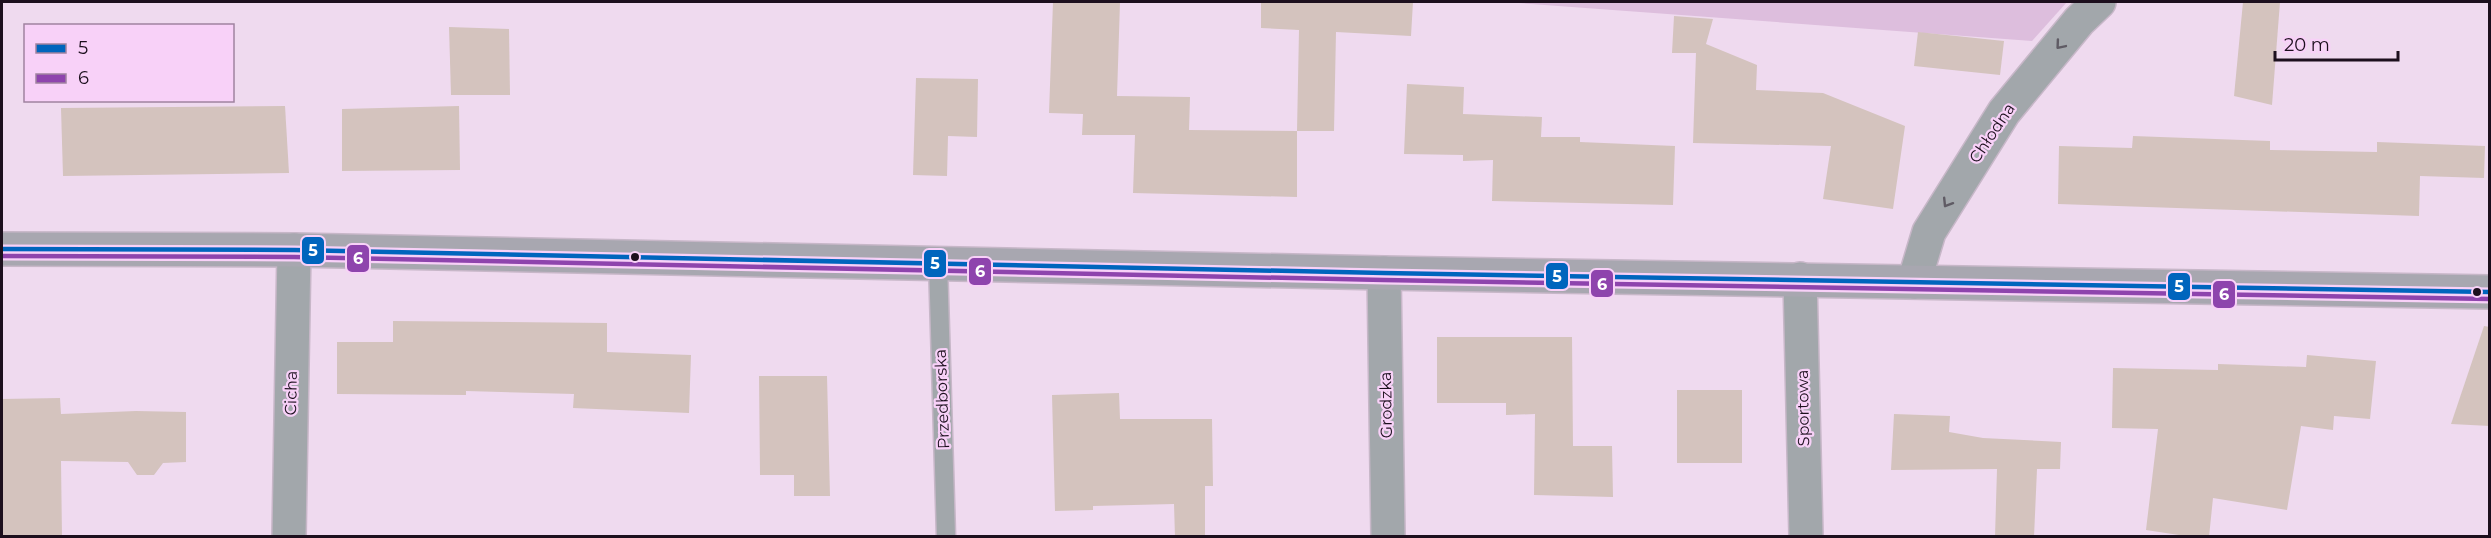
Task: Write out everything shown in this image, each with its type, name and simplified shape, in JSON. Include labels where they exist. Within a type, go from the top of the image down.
[{"type":"main road","points":[[2,249],[294,250],[1384,273],[2490,292]]},
{"type":"street","name":"Chłodna","points":[[1914,282],[1929,232],[2004,112],[2079,21],[2099,2]]},
{"type":"street","name":"Cicha","points":[[289,537],[294,250]]},
{"type":"street","name":"Grodzka","points":[[1384,273],[1388,537]]},
{"type":"street","name":"Sportowa","points":[[1800,279],[1806,537]]},
{"type":"lane","name":"Przedborska","points":[[938,262],[946,537]]},
{"type":"shaded area","points":[[1505,2],[2067,2],[2032,41]]},
{"type":"building","points":[[1053,2],[1120,2],[1117,96],[1190,97],[1189,130],[1297,131],[1297,197],[1133,193],[1135,135],[1082,135],[1083,114],[1049,113]]},
{"type":"building","points":[[1261,2],[1413,2],[1411,36],[1336,32],[1334,131],[1297,131],[1299,30],[1261,28]]},
{"type":"building","points":[[2243,2],[2280,2],[2272,105],[2234,96]]},
{"type":"building","points":[[1674,16],[1713,19],[1706,44],[1757,65],[1756,90],[1823,93],[1905,126],[1893,209],[1823,199],[1831,146],[1693,143],[1696,53],[1672,53]]},
{"type":"building","points":[[449,27],[509,29],[510,95],[451,95]]},
{"type":"building","points":[[1918,32],[2004,41],[2000,75],[1914,66]]},
{"type":"building","points":[[916,78],[978,79],[977,137],[948,136],[947,176],[913,175]]},
{"type":"building","points":[[1407,84],[1464,87],[1463,114],[1542,117],[1541,137],[1580,137],[1580,142],[1675,146],[1673,205],[1492,201],[1493,160],[1463,161],[1463,155],[1404,154]]},
{"type":"building","points":[[285,106],[289,173],[63,176],[61,108]]},
{"type":"building","points":[[459,106],[460,170],[342,171],[342,109]]},
{"type":"building","points":[[2133,136],[2270,141],[2270,150],[2377,152],[2377,142],[2485,146],[2484,178],[2420,176],[2419,216],[2058,204],[2059,146],[2132,148]]},
{"type":"building","points":[[393,321],[607,323],[607,352],[691,355],[689,413],[573,408],[574,394],[466,391],[466,395],[337,394],[337,342],[393,342]]},
{"type":"building","points":[[2484,326],[2490,327],[2490,426],[2451,424]]},
{"type":"building","points":[[1437,337],[1572,337],[1573,446],[1612,446],[1613,497],[1534,495],[1535,414],[1506,415],[1506,403],[1437,403]]},
{"type":"building","points":[[2307,355],[2376,361],[2370,419],[2334,416],[2333,430],[2301,426],[2287,510],[2213,498],[2209,537],[2192,537],[2146,530],[2158,429],[2112,428],[2113,368],[2218,370],[2218,364],[2306,367]]},
{"type":"building","points":[[759,376],[827,376],[830,496],[794,496],[794,475],[760,475]]},
{"type":"building","points":[[1677,390],[1742,390],[1742,463],[1677,463]]},
{"type":"building","points":[[1119,393],[1120,419],[1212,419],[1213,486],[1205,486],[1205,537],[1175,537],[1174,504],[1093,506],[1093,510],[1055,511],[1052,395]]},
{"type":"building","points":[[60,398],[61,414],[186,412],[186,462],[163,463],[154,475],[137,475],[128,462],[61,461],[62,537],[2,537],[2,399]]},
{"type":"building","points":[[1894,414],[1950,416],[1949,432],[1983,438],[2061,442],[2060,469],[2037,469],[2034,537],[1995,537],[1997,469],[1891,470]]},
{"type":"transit line","name":"5","points":[[2,249],[294,250],[1384,273],[2490,292]]},
{"type":"transit line","name":"6","points":[[2,256],[294,257],[1384,280],[2490,299]]}]
